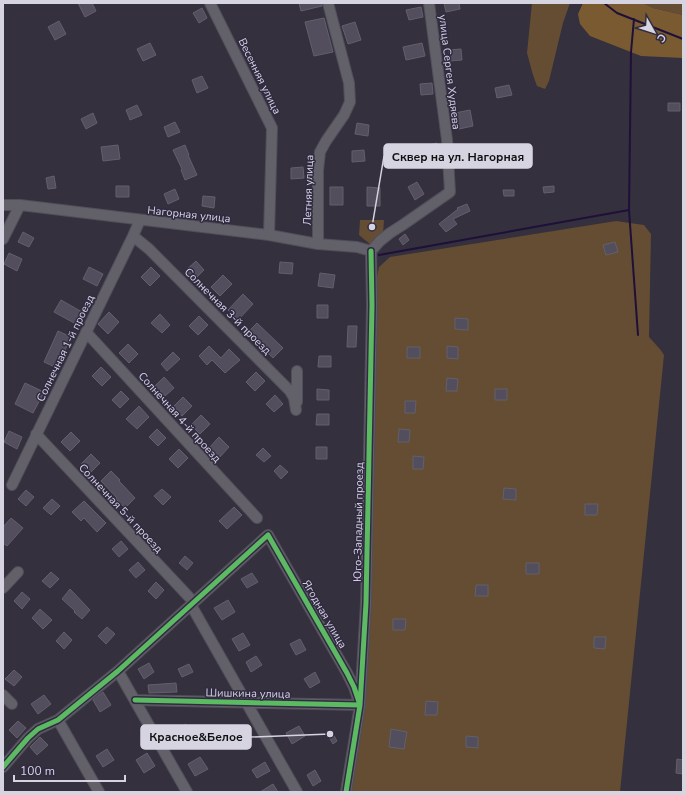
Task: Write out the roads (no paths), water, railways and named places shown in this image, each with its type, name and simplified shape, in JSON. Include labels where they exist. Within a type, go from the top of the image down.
[{"type":"street","name":"Весенняя улица","points":[[210,3],[272,128],[269,235]]},
{"type":"street","name":"Летняя улица","points":[[318,244],[318,170],[320,152],[344,115],[350,102],[349,83],[328,3]]},
{"type":"street","name":"улица Сергея Худяева","points":[[371,251],[390,233],[450,192],[443,103],[429,3]]},
{"type":"street","name":"Нагорная улица","points":[[3,205],[20,205],[269,235],[318,244],[357,247],[371,251]]},
{"type":"street","points":[[3,239],[20,205]]},
{"type":"street","name":"Солнечная 1-й проезд","points":[[12,485],[140,220]]},
{"type":"street","name":"Солнечная 3-й проезд","points":[[133,236],[149,249],[290,392],[294,398],[296,410],[297,371]]},
{"type":"street","name":"Юго-Западный проезд","points":[[346,792],[360,705],[366,603],[372,305],[371,251]]},
{"type":"street","name":"Солнечная 4-й проезд","points":[[86,332],[256,518]]},
{"type":"street","name":"Солнечная 5-й проезд","points":[[36,434],[190,601],[297,792]]},
{"type":"street","name":"Ягодная улица","points":[[190,601],[268,535],[347,673],[354,687],[360,705]]},
{"type":"street","points":[[3,588],[18,572]]},
{"type":"street","points":[[3,767],[28,738],[38,729],[58,720],[118,671],[190,601]]},
{"type":"street","points":[[118,671],[187,792]]},
{"type":"street","points":[[3,695],[12,704]]},
{"type":"street","name":"Шишкина улица","points":[[135,700],[360,705]]},
{"type":"street","points":[[58,720],[99,792]]},
{"type":"waterway","points":[[604,3],[617,13],[683,39]]},
{"type":"waterway","points":[[634,19],[631,52],[629,210],[638,335]]},
{"type":"waterway","points":[[379,255],[629,210]]},
{"type":"place","name":"Сквер на ул. Нагорная","points":[[372,227]]},
{"type":"place","name":"Красное&Белое","points":[[330,734]]}]
